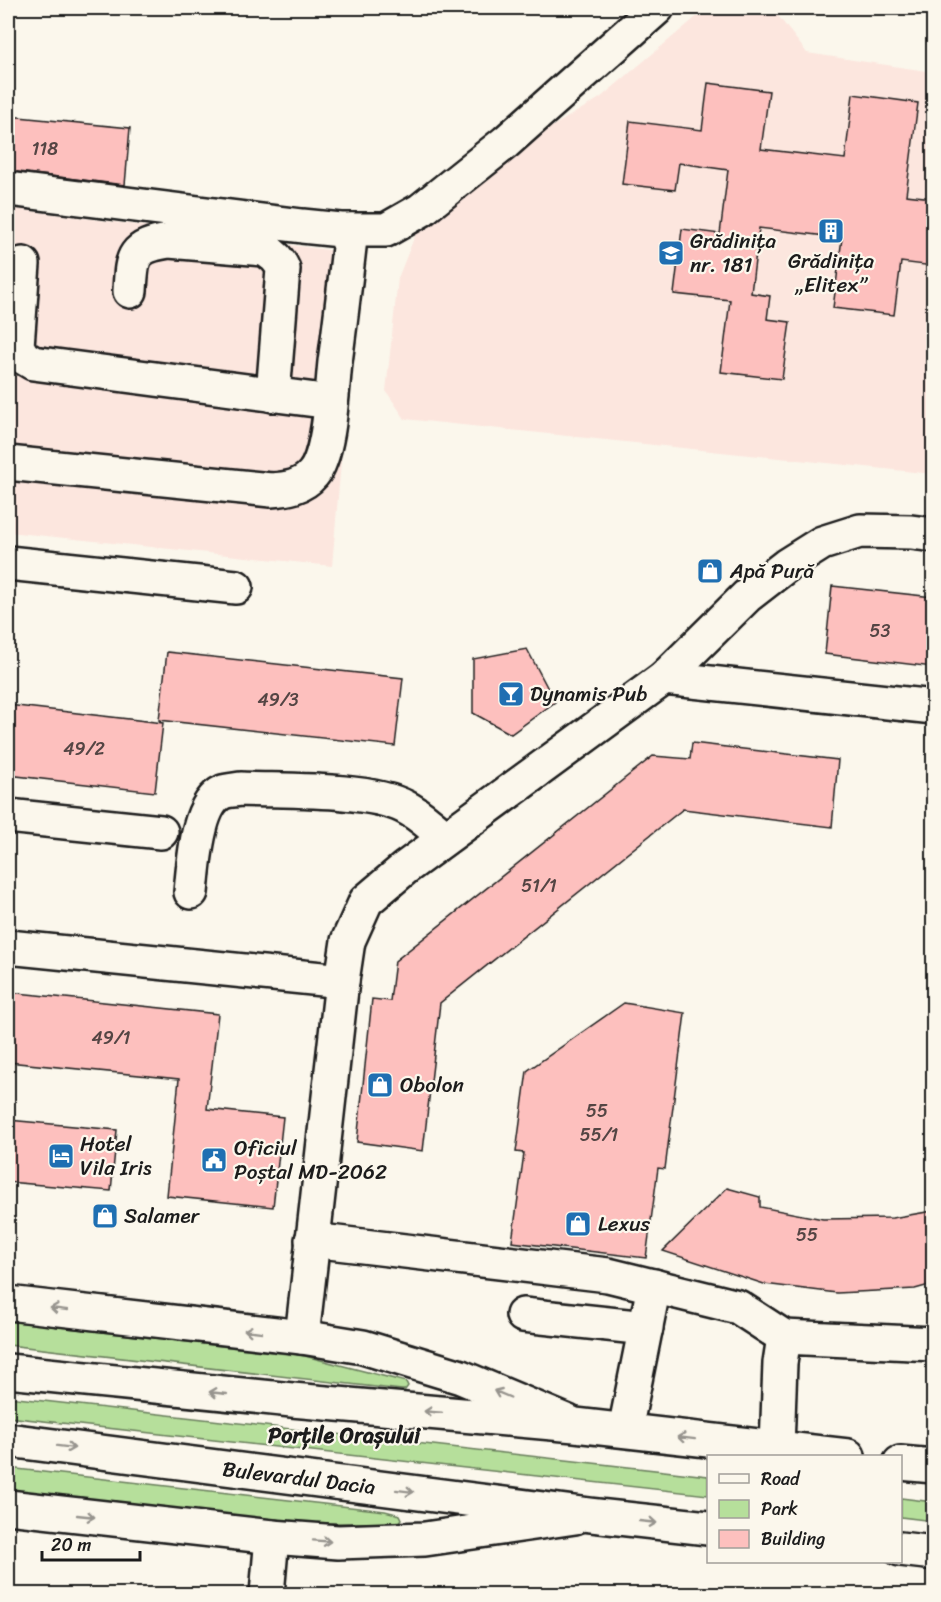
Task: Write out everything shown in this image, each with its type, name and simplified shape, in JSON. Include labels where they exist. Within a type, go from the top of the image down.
[{"type":"main road","points":[[8,189],[302,226],[386,230],[421,210],[506,142],[657,8]]},
{"type":"main road","points":[[8,463],[271,490],[287,489],[302,483],[313,474],[322,458],[331,402],[351,230]]},
{"type":"main road","points":[[130,291],[132,261],[138,253],[157,243],[169,241],[264,249],[273,254],[280,261],[283,269],[273,395]]},
{"type":"main road","points":[[23,264],[17,346],[23,357],[33,363],[331,402]]},
{"type":"main road","points":[[302,1337],[342,981],[348,941],[366,901],[446,837],[664,678],[747,596],[787,565],[822,543],[860,531],[933,535]]},
{"type":"main road","points":[[8,563],[236,586]]},
{"type":"main road","points":[[664,678],[933,707]]},
{"type":"main road","points":[[191,892],[201,820],[211,803],[222,792],[253,790],[380,798],[405,807],[446,837]]},
{"type":"main road","points":[[8,816],[160,832]]},
{"type":"main road","points":[[8,947],[342,981]]},
{"type":"main road","points":[[312,1240],[608,1275],[738,1307],[784,1337],[933,1344]]},
{"type":"main road","points":[[625,1430],[654,1286]]},
{"type":"main road","points":[[8,1303],[302,1337],[363,1347],[461,1377],[575,1425]]},
{"type":"main road","points":[[523,1315],[646,1328]]},
{"type":"main road","points":[[777,1448],[780,1363],[784,1337]]},
{"type":"main road","points":[[8,1371],[292,1400],[625,1430],[839,1455]]},
{"type":"main road","name":"Bulevardul Dacia","points":[[8,1440],[590,1515],[707,1528]]},
{"type":"main road","points":[[902,1462],[933,1466]]},
{"type":"main road","name":"Bulevardul Dacia","points":[[8,1508],[338,1542],[425,1539],[590,1515]]},
{"type":"main road","points":[[267,1594],[272,1537]]},
{"type":"main road","points":[[902,1549],[933,1553]]},
{"type":"shaded area","name":"Grădinița nr. 181","points":[[707,8],[772,8],[807,53],[933,72],[933,474],[405,419],[386,391],[398,278],[418,228],[548,129],[600,98]]},
{"type":"shaded area","points":[[8,208],[359,254],[332,566],[8,532]]},
{"type":"green space","points":[[8,1321],[305,1356],[406,1382],[408,1386],[402,1390],[8,1345]]},
{"type":"green space","points":[[8,1397],[707,1476],[707,1495],[8,1417]]},
{"type":"green space","points":[[8,1468],[385,1511],[400,1515],[402,1519],[399,1523],[284,1523],[8,1492]]},
{"type":"green space","points":[[902,1498],[933,1502],[933,1521],[902,1517]]},
{"type":"building","name":"Grădinița „Elitex”","points":[[708,83],[769,91],[761,149],[845,159],[853,94],[918,103],[906,195],[933,198],[933,266],[901,262],[894,315],[833,308],[842,238],[759,228],[751,293],[770,296],[767,319],[790,322],[782,379],[721,372],[730,300],[674,294],[682,229],[720,234],[728,170],[679,163],[675,190],[622,184],[630,121],[702,130]]},
{"type":"building","points":[[8,116],[130,128],[125,185],[8,171]]},
{"type":"building","points":[[832,586],[933,597],[933,667],[825,654]]},
{"type":"building","points":[[527,649],[555,702],[511,734],[473,713],[473,659]]},
{"type":"building","points":[[167,652],[403,678],[395,746],[159,720]]},
{"type":"building","points":[[8,705],[163,723],[155,792],[8,775]]},
{"type":"building","points":[[692,743],[838,760],[832,827],[683,809],[440,1003],[423,1151],[357,1142],[372,999],[390,1001],[395,961],[653,756],[690,759]]},
{"type":"building","points":[[8,992],[218,1014],[207,1109],[283,1117],[273,1207],[167,1196],[179,1079],[8,1062]]},
{"type":"building","points":[[624,1003],[685,1013],[665,1169],[658,1168],[646,1258],[512,1242],[524,1153],[516,1152],[527,1071]]},
{"type":"building","name":"Hotel Vila Iris","points":[[8,1120],[117,1130],[111,1191],[8,1182]]},
{"type":"building","points":[[727,1188],[760,1197],[760,1207],[823,1219],[892,1218],[933,1211],[933,1284],[915,1289],[837,1293],[764,1284],[663,1251]]},
{"type":"place","name":"Grădinița „Elitex”","points":[[831,231]]},
{"type":"place","name":"Grădinița nr. 181","points":[[671,253]]},
{"type":"place","name":"Apă Pură","points":[[710,571]]},
{"type":"place","name":"Dynamis Pub","points":[[511,694]]},
{"type":"place","name":"Obolon","points":[[380,1085]]},
{"type":"place","name":"Hotel Vila Iris","points":[[61,1156]]},
{"type":"place","name":"Oficiul Poștal MD-2062","points":[[214,1160]]},
{"type":"place","name":"Salamer","points":[[105,1216]]},
{"type":"place","name":"Lexus","points":[[578,1224]]},
{"type":"district","name":"Porțile Orașului","points":[[344,1435]]}]
